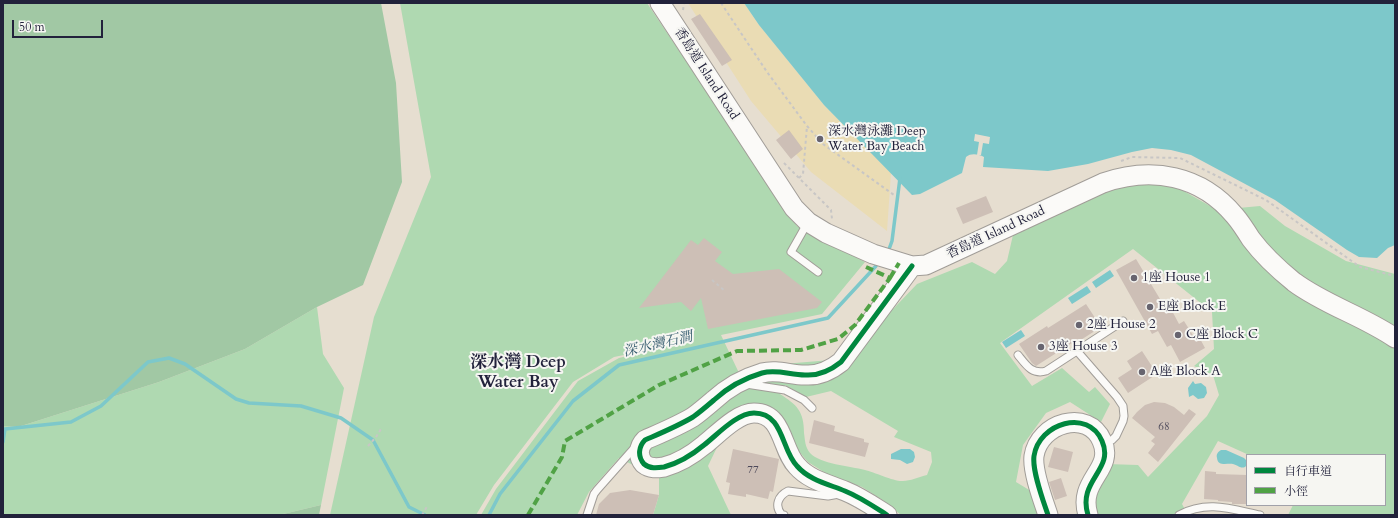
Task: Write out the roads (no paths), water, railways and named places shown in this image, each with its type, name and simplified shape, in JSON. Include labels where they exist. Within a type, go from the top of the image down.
[{"type":"main road","name":"香島道 Island Road","points":[[660,3],[794,208],[808,222],[826,233],[873,254],[912,266],[926,264],[940,259],[1103,184],[1135,175],[1163,175],[1187,182],[1212,195],[1227,207],[1266,257],[1293,281],[1314,295],[1371,323],[1395,338]]},
{"type":"main road","points":[[887,515],[845,491],[817,480],[802,472],[791,459],[782,435],[776,425],[762,414],[750,413],[736,419],[694,453],[668,466],[655,468],[645,465],[639,452],[641,444],[645,440],[694,417],[722,393],[740,382],[762,373],[778,371],[814,375],[836,367],[912,266]]},
{"type":"main road","points":[[1048,515],[1034,464],[1036,448],[1045,434],[1055,427],[1067,423],[1076,423],[1091,428],[1098,433],[1104,443],[1104,462],[1101,469],[1092,481],[1086,495],[1088,515]]},
{"type":"lane","points":[[808,222],[791,252],[818,272]]},
{"type":"lane","points":[[1018,355],[1032,371],[1046,371],[1123,321]]},
{"type":"lane","points":[[1076,351],[1117,396],[1122,406],[1124,416],[1116,436],[1112,440],[1104,443]]},
{"type":"lane","points":[[740,382],[785,390],[804,400],[812,408]]},
{"type":"lane","points":[[587,515],[594,494],[597,490],[636,446],[641,444]]},
{"type":"lane","points":[[784,515],[782,515],[778,508],[778,500],[788,491],[828,496],[840,494],[845,491]]},
{"type":"lane","points":[[1179,515],[1192,509],[1206,506],[1216,506],[1260,515]]},
{"type":"water","points":[[744,3],[1395,3],[1395,245],[1388,248],[1377,258],[1359,257],[1275,200],[1191,155],[1171,150],[1152,148],[1088,164],[1048,171],[983,167],[984,157],[972,154],[966,157],[962,173],[920,194],[912,195],[824,105],[759,25]]},
{"type":"water","points":[[1110,270],[1114,276],[1096,288],[1092,282]]},
{"type":"water","points":[[1087,286],[1091,292],[1072,304],[1068,298]]},
{"type":"water","points":[[1021,330],[1025,336],[1006,348],[1002,342]]},
{"type":"water","points":[[1193,381],[1195,384],[1201,383],[1206,387],[1207,393],[1204,398],[1198,399],[1193,395],[1189,397],[1188,388]]},
{"type":"water","points":[[901,449],[910,449],[914,452],[915,457],[913,462],[907,464],[900,460],[891,459],[891,454]]},
{"type":"water","points":[[1221,450],[1226,450],[1244,458],[1246,460],[1246,466],[1242,468],[1233,464],[1219,463],[1217,455]]},
{"type":"waterway","points":[[888,252],[892,241],[900,178]]},
{"type":"waterway","name":"深水灣石澗","points":[[489,515],[500,494],[573,401],[619,365],[828,318],[876,266]]},
{"type":"waterway","points":[[3,442],[5,429],[71,422],[101,406],[148,362],[169,358],[185,364],[236,399],[249,403],[301,406],[341,418],[373,440],[409,507],[425,515]]},
{"type":"place","name":"深水灣泳灘 Deep Water Bay Beach","points":[[820,139]]},
{"type":"place","name":"1座 House 1","points":[[1134,278]]},
{"type":"place","name":"E座 Block E","points":[[1150,307]]},
{"type":"place","name":"2座 House 2","points":[[1079,325]]},
{"type":"place","name":"C座 Block C","points":[[1178,335]]},
{"type":"place","name":"3座 House 3","points":[[1041,347]]},
{"type":"place","name":"A座 Block A","points":[[1142,372]]},
{"type":"district","name":"深水灣 Deep Water Bay","points":[[518,373]]}]
